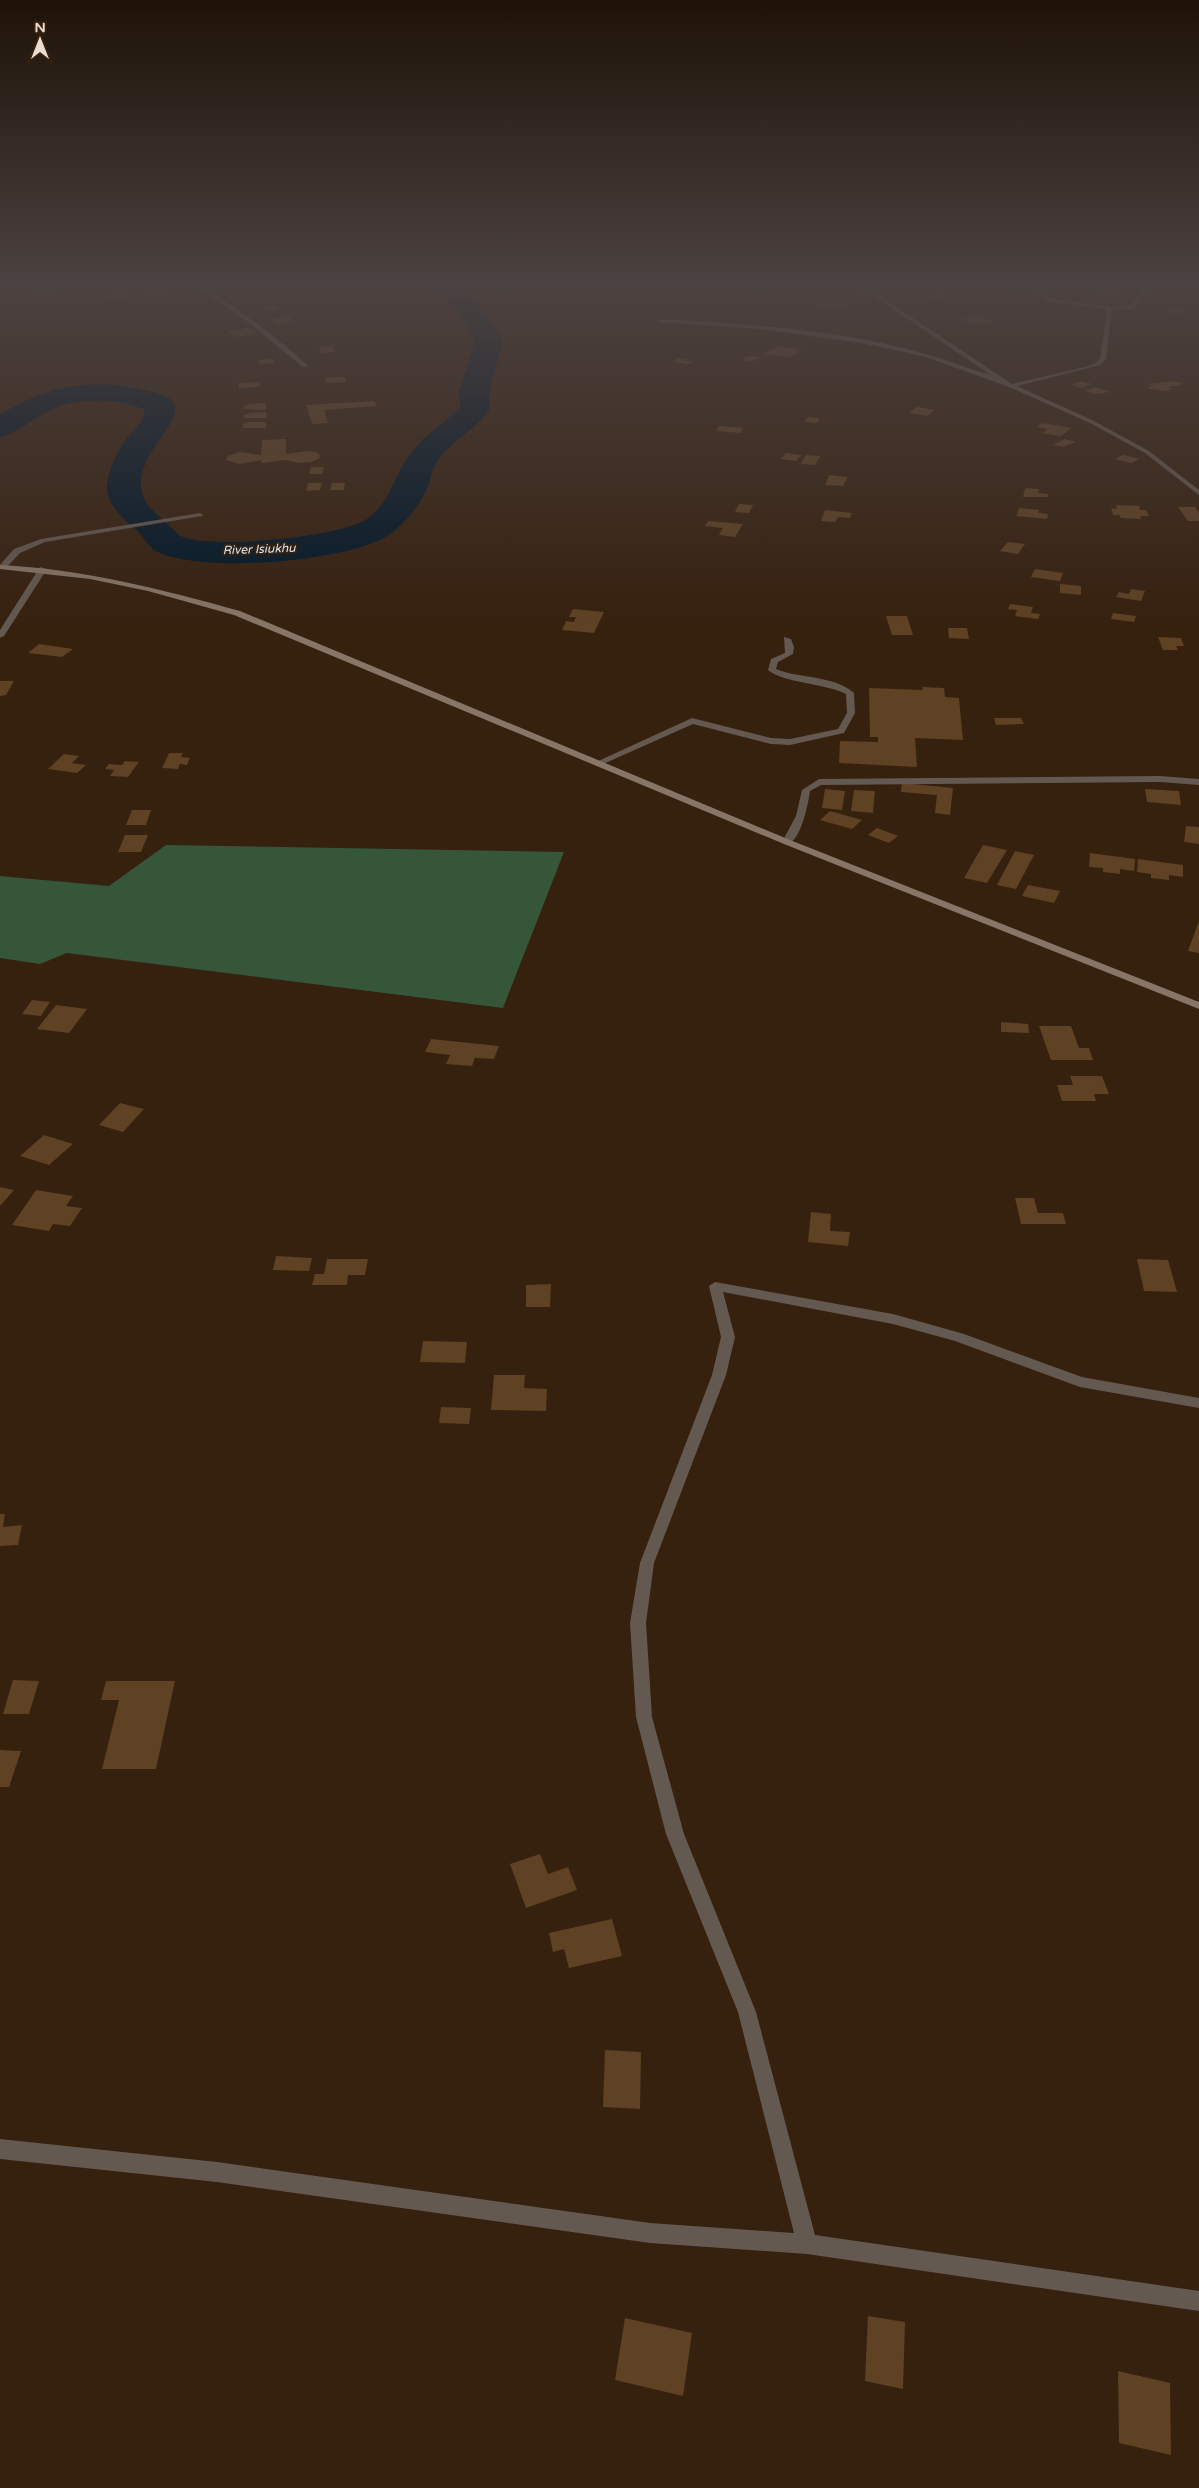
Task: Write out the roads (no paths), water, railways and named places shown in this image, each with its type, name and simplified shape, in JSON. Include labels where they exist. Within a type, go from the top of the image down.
[{"type":"main road","points":[[1,567],[78,573],[151,587],[237,613],[787,842],[1199,1006]]},
{"type":"street","points":[[1036,397],[1092,422],[1147,452],[1199,492]]},
{"type":"street","points":[[1,567],[16,551],[43,540],[200,515]]},
{"type":"street","points":[[0,636],[43,570]]},
{"type":"street","points":[[598,763],[692,721],[771,741],[790,742],[841,731],[850,719],[853,706],[850,693],[835,684],[782,674],[772,670],[774,661],[789,654],[790,647],[787,639]]},
{"type":"street","points":[[787,842],[801,816],[806,790],[819,782],[1160,779],[1199,782]]},
{"type":"street","points":[[807,2244],[747,2012],[675,1834],[644,1717],[638,1623],[647,1564],[719,1376],[728,1337],[715,1286],[894,1319],[959,1338],[1080,1382],[1199,1403]]},
{"type":"street","points":[[0,2149],[217,2172],[650,2233],[807,2244],[1199,2301]]},
{"type":"waterway","name":"River Isiukhu","points":[[0,428],[40,403],[57,397]]},
{"type":"waterway","name":"River Isiukhu","points":[[137,397],[160,405],[160,411],[156,423],[135,449],[132,456],[124,483],[131,507],[169,544],[186,549],[239,552],[301,548],[354,538],[371,531],[389,517],[399,505],[408,492],[419,464],[427,454],[475,409],[474,397]]}]
